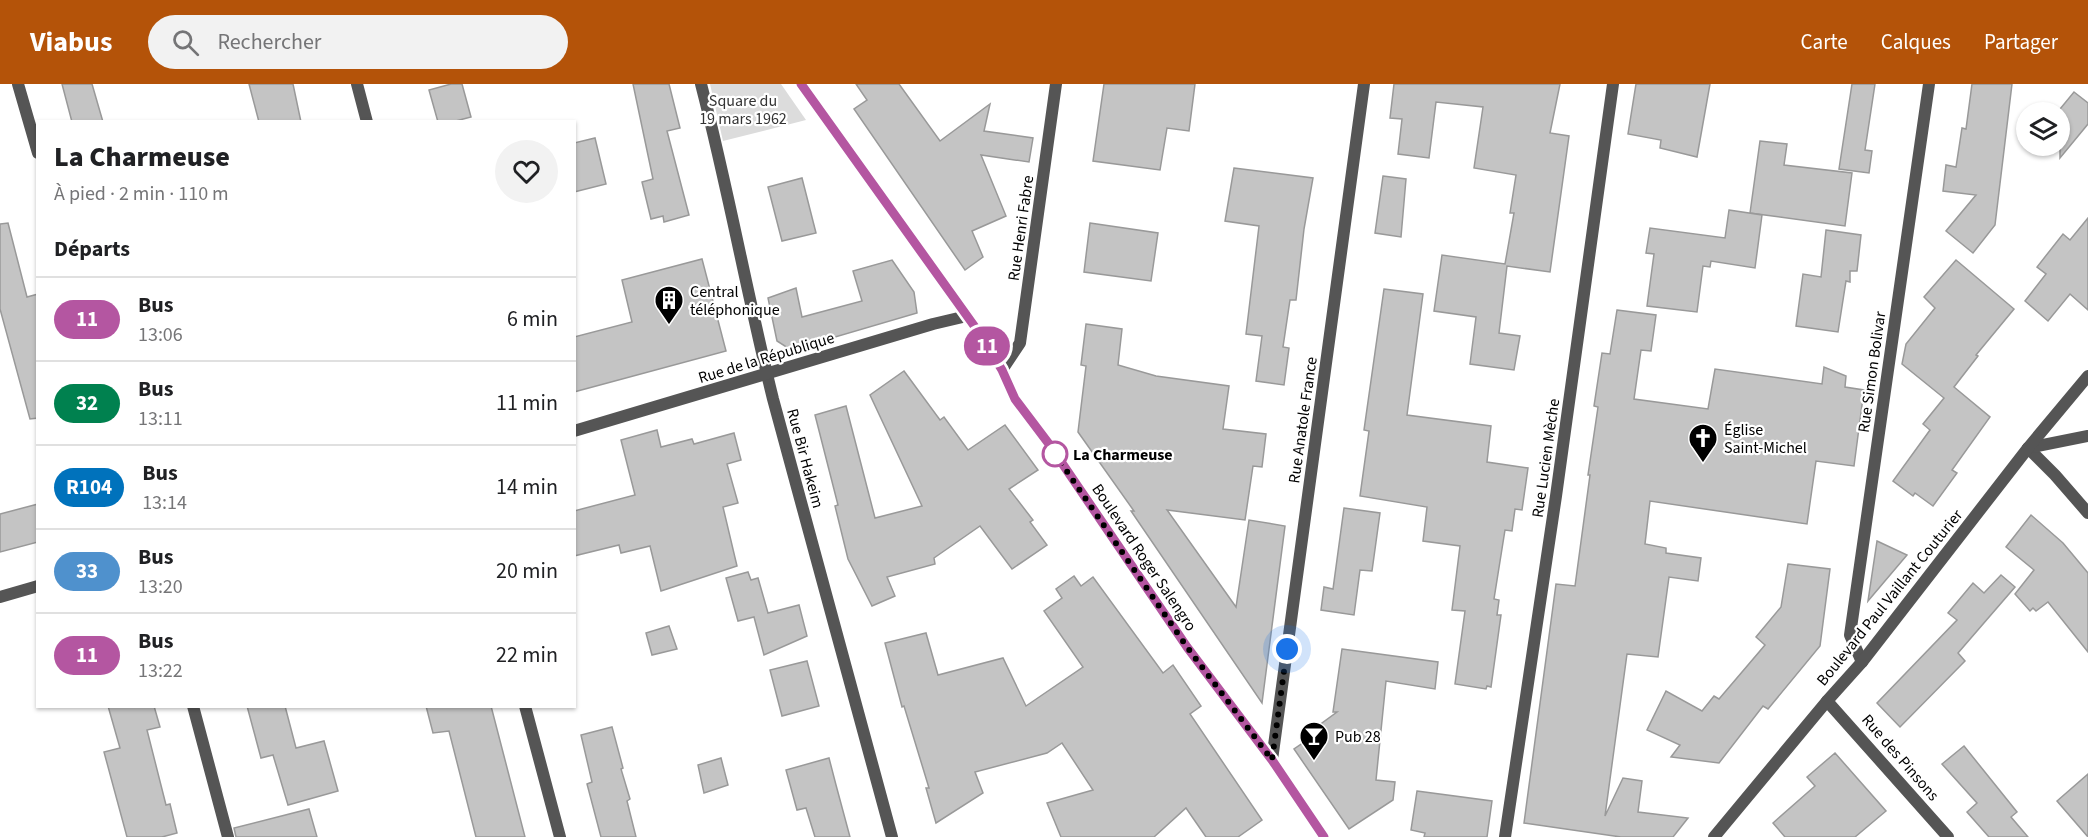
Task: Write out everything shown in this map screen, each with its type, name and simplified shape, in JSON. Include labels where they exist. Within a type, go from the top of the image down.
[{"type":"street","points":[[18,84],[36,146]]},
{"type":"street","points":[[357,84],[366,120]]},
{"type":"street","name":"Rue Bir Hakeim","points":[[701,84],[721,164],[767,375],[892,837]]},
{"type":"street","name":"Boulevard Roger Salengro","points":[[801,84],[967,316],[1002,370],[1015,399],[1049,444],[1187,647],[1272,760],[1324,837]]},
{"type":"street","name":"Rue Henri Fabre","points":[[1002,370],[1020,343],[1056,84]]},
{"type":"street","name":"Rue Anatole France","points":[[1272,760],[1364,84]]},
{"type":"street","name":"Rue Lucien Mèche","points":[[1505,837],[1556,496],[1613,84]]},
{"type":"street","name":"Rue Simon Bolivar","points":[[1862,662],[1850,635],[1929,84]]},
{"type":"street","name":"Rue de la République","points":[[576,430],[933,324],[967,316]]},
{"type":"street","name":"Boulevard Paul Vaillant Couturier","points":[[1714,837],[1862,662],[2028,448],[2088,376]]},
{"type":"street","points":[[2028,448],[2088,436]]},
{"type":"street","points":[[2028,448],[2088,513]]},
{"type":"street","points":[[0,597],[36,587]]},
{"type":"street","name":"Rue des Pinsons","points":[[1827,701],[1948,837]]},
{"type":"street","points":[[194,708],[228,837]]},
{"type":"street","points":[[526,708],[560,837]]},
{"type":"green space","name":"Square du 19 mars 1962","points":[[710,84],[781,84],[806,120],[723,141]]},
{"type":"building","points":[[62,84],[92,84],[102,120],[71,120]]},
{"type":"building","points":[[249,84],[293,84],[301,120],[258,120]]},
{"type":"building","points":[[451,84],[462,84],[471,117],[460,120],[437,120],[429,90]]},
{"type":"building","points":[[633,84],[669,84],[680,128],[667,131],[689,215],[664,222],[663,216],[651,219],[642,182],[653,179]]},
{"type":"building","points":[[856,84],[899,84],[940,141],[990,104],[984,131],[1033,138],[1029,162],[981,155],[1006,216],[972,231],[983,257],[965,270],[854,109],[867,100]]},
{"type":"building","points":[[1104,84],[1195,84],[1189,131],[1167,128],[1160,170],[1093,161]]},
{"type":"building","points":[[1394,84],[1560,84],[1550,133],[1569,136],[1550,272],[1507,266],[1499,333],[1520,336],[1514,370],[1470,364],[1476,317],[1434,311],[1442,255],[1505,264],[1514,213],[1510,213],[1516,175],[1474,168],[1483,107],[1436,102],[1429,158],[1398,154],[1402,119],[1390,118]]},
{"type":"building","points":[[1636,84],[1710,84],[1697,157],[1660,148],[1661,140],[1628,134]]},
{"type":"building","points":[[1852,84],[1875,84],[1865,150],[1872,151],[1869,173],[1839,169]]},
{"type":"building","points":[[1972,84],[2012,84],[1995,225],[1973,253],[1946,231],[1976,195],[1943,191],[1946,165],[1956,167],[1962,128],[1966,129]]},
{"type":"building","points":[[2074,92],[2088,103],[2088,124],[2070,146],[2070,102],[2066,102]]},
{"type":"building","points":[[595,138],[606,184],[576,192],[576,143]]},
{"type":"building","points":[[1760,141],[1787,144],[1784,165],[1852,173],[1845,226],[1750,213]]},
{"type":"building","points":[[1234,168],[1313,178],[1304,229],[1296,300],[1290,300],[1283,347],[1289,348],[1284,385],[1256,381],[1262,336],[1246,334],[1259,226],[1225,221]]},
{"type":"building","points":[[1383,176],[1406,179],[1401,237],[1375,233]]},
{"type":"building","points":[[802,178],[816,233],[782,241],[768,187]]},
{"type":"building","points":[[1729,210],[1762,215],[1755,268],[1711,261],[1710,267],[1703,266],[1697,312],[1647,306],[1654,254],[1646,253],[1650,228],[1725,238]]},
{"type":"building","points":[[2088,218],[2088,310],[2070,294],[2048,321],[2025,301],[2046,274],[2037,267],[2063,234],[2070,240]]},
{"type":"building","points":[[8,223],[27,297],[36,295],[36,418],[30,419],[0,309],[0,224]]},
{"type":"building","points":[[1090,223],[1158,233],[1151,281],[1084,272]]},
{"type":"building","points":[[1826,230],[1861,235],[1857,271],[1850,271],[1850,282],[1846,281],[1838,332],[1796,326],[1803,274],[1821,277]]},
{"type":"building","name":"Central téléphonique","points":[[702,259],[726,351],[576,391],[576,336],[632,322],[622,280]]},
{"type":"building","points":[[892,260],[914,292],[917,313],[791,350],[777,341],[768,298],[796,288],[802,317],[862,301],[853,271]]},
{"type":"building","points":[[1956,260],[2014,309],[1976,355],[1978,356],[1954,387],[1990,417],[1952,470],[1957,473],[1933,506],[1915,493],[1913,496],[1893,481],[1930,430],[1923,424],[1944,398],[1902,364],[1906,344],[1935,308],[1924,297]]},
{"type":"building","points":[[1384,289],[1423,294],[1407,415],[1491,426],[1487,462],[1528,468],[1522,510],[1515,509],[1512,531],[1505,530],[1494,599],[1499,600],[1497,615],[1501,615],[1491,687],[1487,686],[1486,689],[1455,684],[1465,611],[1452,610],[1460,546],[1423,541],[1427,507],[1360,496],[1369,431],[1364,430]]},
{"type":"building","points":[[1617,310],[1656,315],[1651,351],[1641,350],[1634,399],[1708,409],[1715,369],[1822,384],[1824,367],[1846,376],[1845,387],[1864,390],[1854,466],[1816,461],[1807,524],[1650,501],[1645,544],[1666,548],[1666,553],[1701,558],[1698,581],[1669,577],[1658,657],[1627,654],[1605,816],[1623,778],[1642,781],[1638,812],[1688,818],[1673,837],[1621,837],[1524,823],[1556,584],[1575,586],[1598,407],[1594,406],[1602,353],[1610,354]]},
{"type":"building","points":[[1086,324],[1122,329],[1118,365],[1156,376],[1229,386],[1223,429],[1266,434],[1262,467],[1253,466],[1245,520],[1167,510],[1236,607],[1249,520],[1285,526],[1262,703],[1131,511],[1134,511],[1078,432],[1086,366],[1081,365]]},
{"type":"building","points":[[904,371],[940,420],[944,417],[968,450],[1005,425],[1038,470],[1009,489],[1033,520],[1030,522],[1047,545],[1012,569],[980,526],[934,558],[935,564],[887,577],[895,596],[872,606],[848,559],[835,506],[838,505],[815,415],[846,406],[875,518],[922,506],[870,395]]},
{"type":"building","points":[[657,430],[661,447],[692,439],[694,444],[734,433],[741,460],[727,464],[738,503],[723,507],[737,566],[661,591],[650,546],[621,553],[619,545],[576,556],[576,510],[635,495],[621,440]]},
{"type":"building","points":[[36,505],[36,543],[0,552],[0,514]]},
{"type":"building","points":[[1344,508],[1380,513],[1372,571],[1360,570],[1354,615],[1321,610],[1324,587],[1333,589]]},
{"type":"building","points":[[2031,515],[2063,543],[2088,573],[2088,652],[2048,602],[2036,611],[2033,608],[2030,611],[2015,594],[2034,570],[2006,547]]},
{"type":"building","points":[[1877,541],[1907,555],[1868,601]]},
{"type":"building","points":[[1788,564],[1830,569],[1820,646],[1768,709],[1763,706],[1719,763],[1671,757],[1680,745],[1647,730],[1666,691],[1702,711],[1714,696],[1719,699],[1765,645],[1756,637],[1781,607]]},
{"type":"building","points":[[748,572],[751,580],[758,578],[768,613],[799,605],[807,636],[764,655],[754,617],[738,621],[726,578]]},
{"type":"building","points":[[2001,575],[2015,587],[1958,653],[1965,661],[1900,727],[1877,703],[1957,620],[1948,613],[1973,583],[1984,593]]},
{"type":"building","points":[[1074,576],[1081,586],[1093,577],[1163,673],[1173,665],[1201,706],[1190,714],[1262,820],[1238,837],[1206,837],[1186,808],[1154,837],[1061,837],[1047,803],[1093,790],[1062,743],[1047,753],[975,772],[983,793],[936,823],[926,788],[929,788],[904,706],[902,707],[885,643],[926,633],[938,675],[1003,658],[1026,706],[1083,667],[1044,611],[1062,598],[1056,589]]},
{"type":"building","points":[[669,626],[677,649],[652,655],[646,633]]},
{"type":"building","points":[[1342,649],[1438,662],[1435,689],[1386,681],[1376,780],[1395,782],[1393,800],[1349,829],[1294,749],[1310,738],[1307,734],[1337,712],[1333,712]]},
{"type":"building","points":[[807,661],[819,706],[782,716],[770,670]]},
{"type":"building","points":[[109,708],[155,708],[160,727],[147,730],[166,805],[170,804],[177,833],[162,837],[127,837],[104,752],[120,748]]},
{"type":"building","points":[[248,708],[286,708],[296,748],[324,741],[338,791],[288,805],[273,755],[261,758]]},
{"type":"building","points":[[427,708],[492,708],[525,837],[476,837],[449,731],[433,733]]},
{"type":"building","points":[[612,727],[630,799],[627,801],[636,837],[601,837],[587,784],[592,782],[581,735]]},
{"type":"building","points":[[1964,746],[2017,812],[2011,817],[2028,837],[1989,837],[1967,812],[1977,803],[1942,764]]},
{"type":"building","points":[[1835,753],[1886,811],[1855,837],[1785,837],[1773,823],[1815,786],[1807,777]]},
{"type":"building","points":[[721,758],[728,785],[704,793],[698,765]]},
{"type":"building","points":[[829,758],[850,837],[815,837],[806,808],[797,810],[786,770]]},
{"type":"building","points":[[2088,774],[2088,837],[2057,801]]},
{"type":"building","points":[[1417,791],[1492,801],[1487,837],[1424,837],[1425,833],[1411,830]]},
{"type":"building","points":[[309,809],[317,837],[236,837],[234,828]]},
{"type":"bus line","name":"11","points":[[801,84],[980,334],[1002,370],[1015,399],[1049,444],[1187,647],[1272,760],[1324,837]]},
{"type":"place","name":"Central téléphonique","points":[[669,326]]},
{"type":"place","name":"La Charmeuse","points":[[1055,454]]},
{"type":"place","name":"Église Saint-Michel","points":[[1703,464]]},
{"type":"place","name":"Pub 28","points":[[1314,762]]},
{"type":"route","points":[[1055,454],[1187,647],[1272,760],[1287,649]]}]
